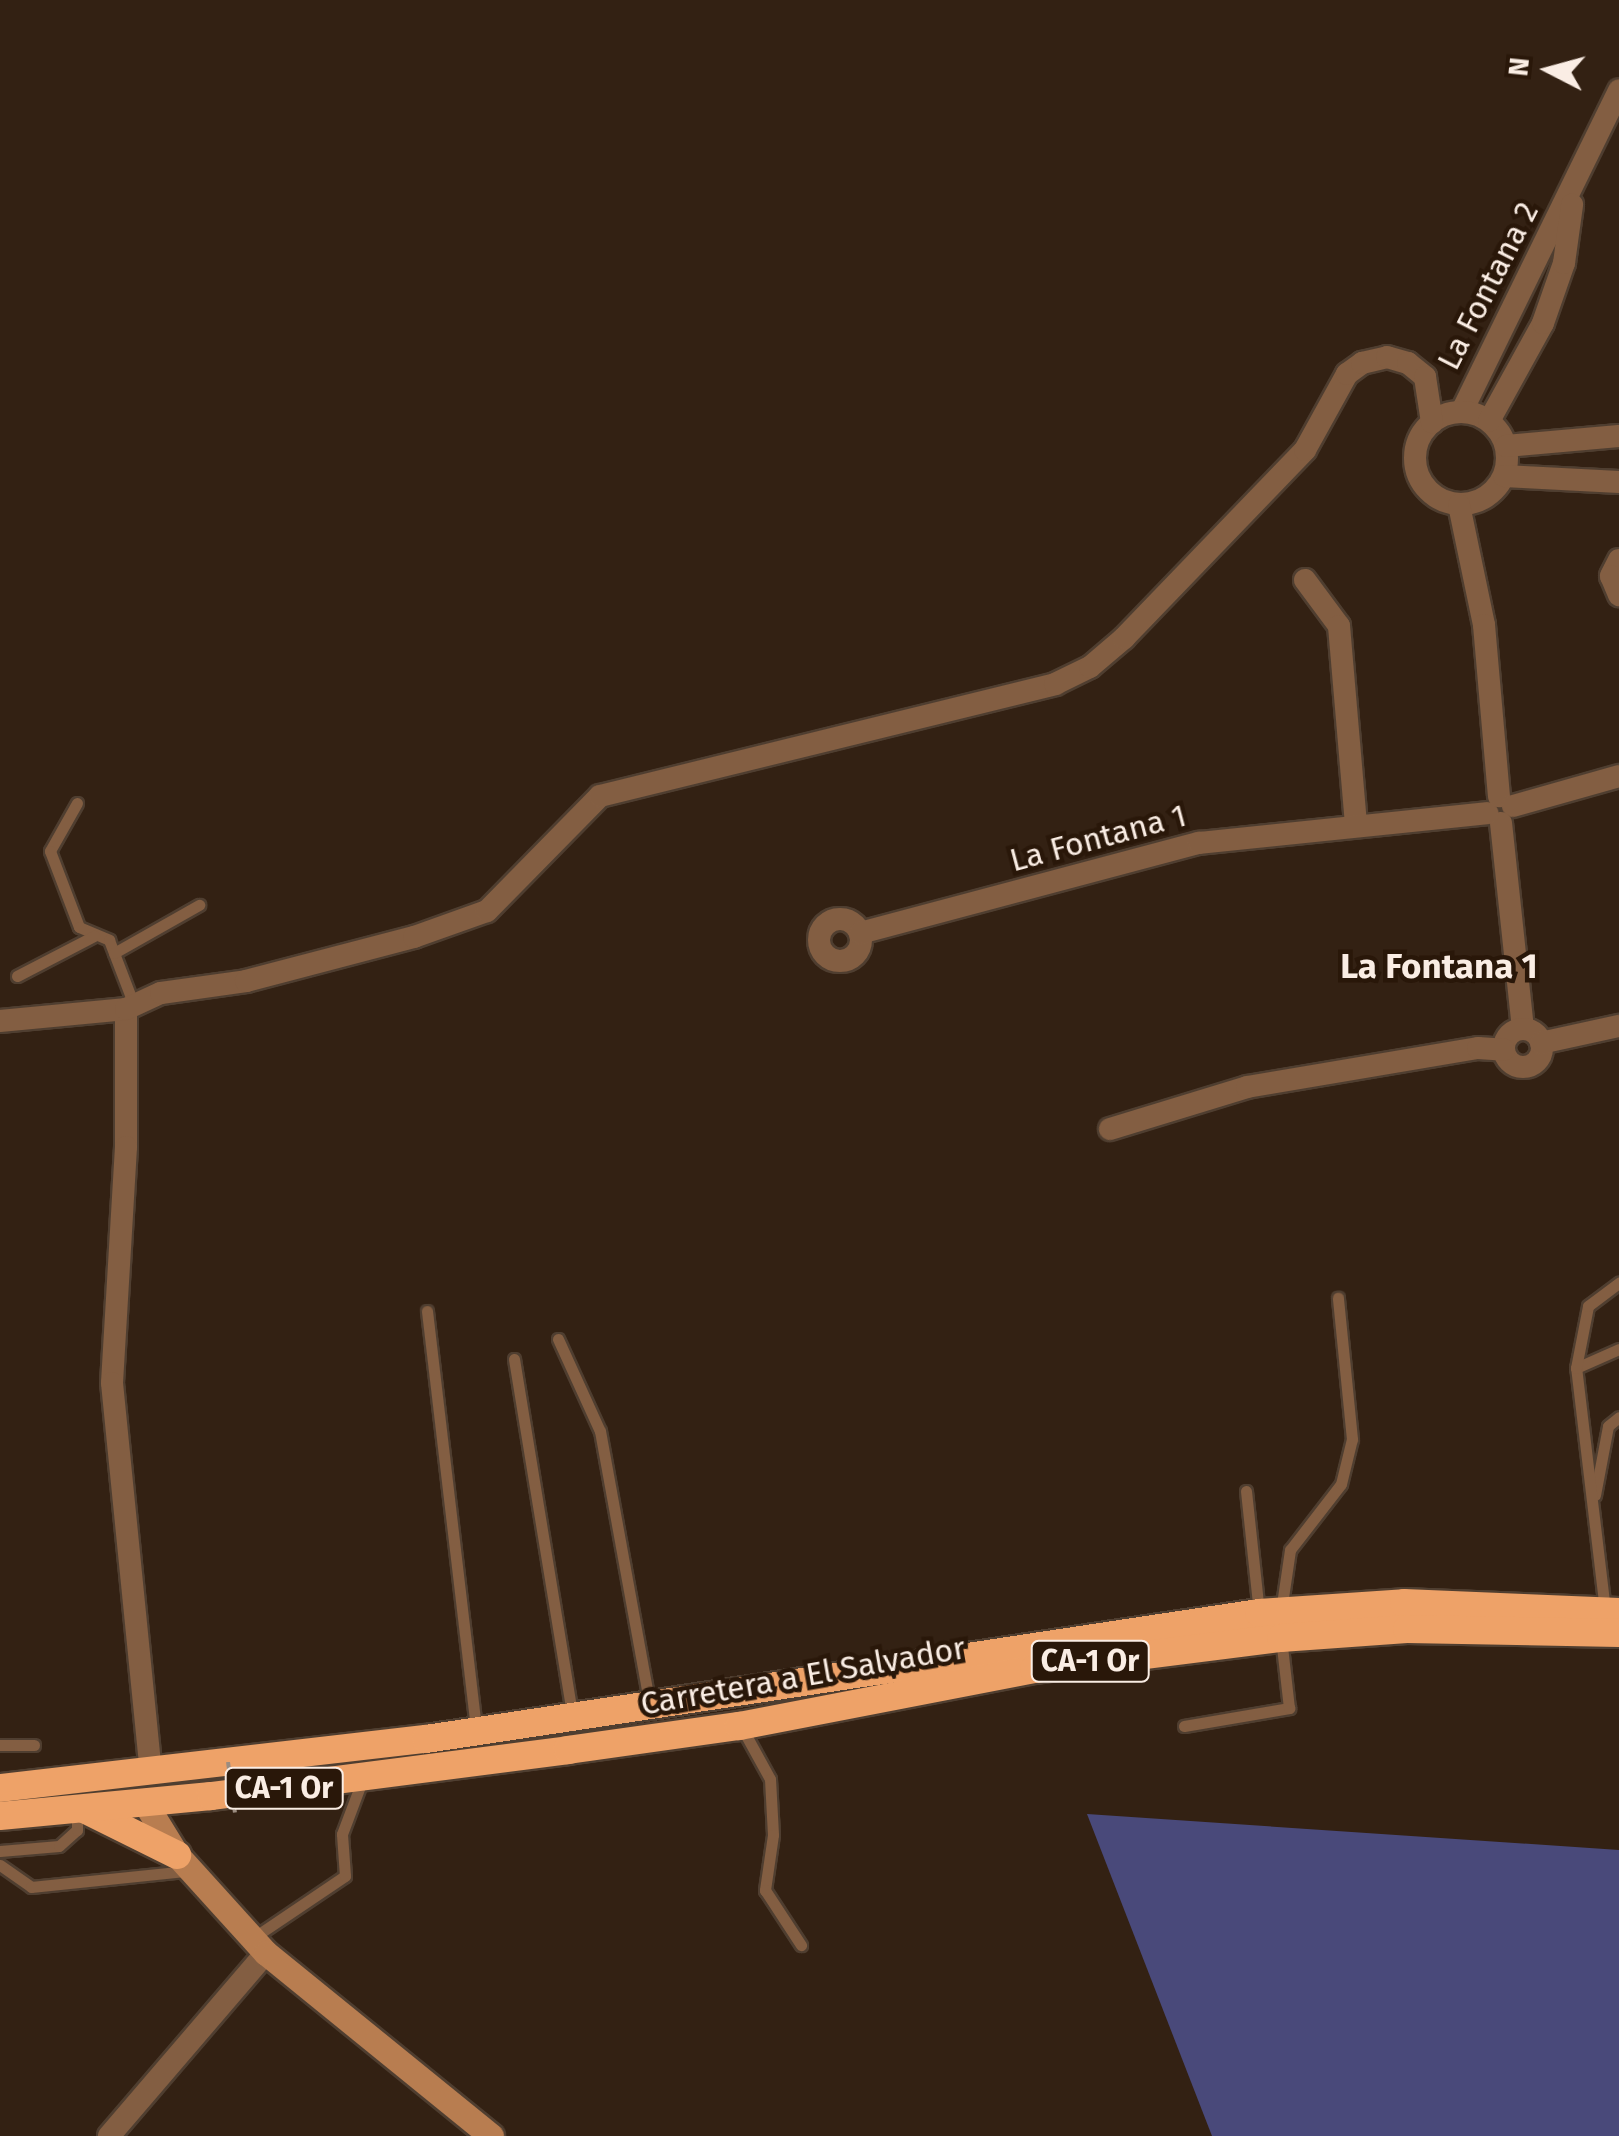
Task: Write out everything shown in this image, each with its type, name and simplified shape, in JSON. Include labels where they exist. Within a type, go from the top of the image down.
[{"type":"highway","name":"Carretera a El Salvador","points":[[0,1788],[151,1773],[476,1731],[649,1701],[1274,1620],[1407,1629],[1614,1618]]},
{"type":"highway","name":"Carretera a El Salvador","points":[[0,1816],[364,1778],[740,1726],[1274,1620]]},
{"type":"highway","points":[[568,1750],[600,1736],[702,1716],[701,1694]]},
{"type":"highway","points":[[159,1802],[164,1826],[180,1857]]},
{"type":"highway","points":[[80,1810],[180,1857]]},
{"type":"main road","points":[[180,1857],[259,1946],[491,2136]]},
{"type":"street","name":"La Fontana 2","points":[[1462,412],[1574,191],[1619,90]]},
{"type":"street","name":"La Fontana 2","points":[[1489,421],[1543,324],[1564,263],[1574,191]]},
{"type":"street","points":[[0,1021],[130,1007],[161,993],[342,957],[488,911],[600,796],[1055,684],[1090,667],[1124,638],[1292,464],[1320,431],[1347,374],[1362,363],[1387,357],[1408,363],[1424,378],[1432,422]]},
{"type":"street","points":[[1462,412],[1489,421],[1506,446],[1504,476],[1494,491],[1465,504],[1433,495],[1417,473],[1416,445],[1432,422],[1462,412]]},
{"type":"street","points":[[1506,446],[1619,436]]},
{"type":"street","points":[[1504,476],[1619,482]]},
{"type":"street","points":[[1110,1129],[1247,1087],[1478,1048],[1504,1050],[1515,1065],[1527,1066],[1541,1055],[1532,1036],[1500,809],[1484,625],[1465,504]]},
{"type":"street","points":[[1619,560],[1611,576],[1619,595]]},
{"type":"street","points":[[1305,580],[1339,626],[1356,825]]},
{"type":"street","name":"La Fontana 1","points":[[860,933],[1162,850],[1500,809],[1619,776]]},
{"type":"street","points":[[130,1007],[112,1383],[151,1773]]},
{"type":"street","points":[[1504,1050],[1507,1038],[1619,1026]]},
{"type":"street","points":[[110,2136],[259,1946]]},
{"type":"lane","points":[[78,804],[50,851],[79,927],[109,940],[130,1007]]},
{"type":"lane","points":[[114,952],[199,905]]},
{"type":"lane","points":[[17,976],[94,936]]},
{"type":"lane","points":[[1614,1618],[1593,1509],[1576,1368],[1588,1306],[1619,1283]]},
{"type":"lane","points":[[1274,1620],[1290,1550],[1341,1484],[1352,1440],[1338,1298]]},
{"type":"lane","points":[[427,1311],[476,1731]]},
{"type":"lane","points":[[558,1340],[600,1431],[649,1701]]},
{"type":"lane","points":[[1576,1368],[1619,1349]]},
{"type":"lane","points":[[514,1359],[572,1714]]},
{"type":"lane","points":[[1593,1509],[1608,1426],[1619,1418]]},
{"type":"lane","points":[[1184,1726],[1289,1708],[1246,1491]]},
{"type":"lane","points":[[740,1726],[754,1742],[770,1779],[773,1835],[765,1890],[801,1945]]},
{"type":"lane","points":[[0,1745],[34,1744]]},
{"type":"lane","points":[[259,1946],[345,1876],[342,1834],[364,1778]]},
{"type":"lane","points":[[0,1851],[59,1846],[77,1830],[80,1810]]},
{"type":"lane","points":[[0,1865],[31,1887],[180,1857]]},
{"type":"path","points":[[228,1762],[236,1813]]},
{"type":"shaded area","points":[[1087,1814],[1619,1850],[1619,2136],[1212,2136]]},
{"type":"district","name":"La Fontana 1","points":[[1439,966]]}]
